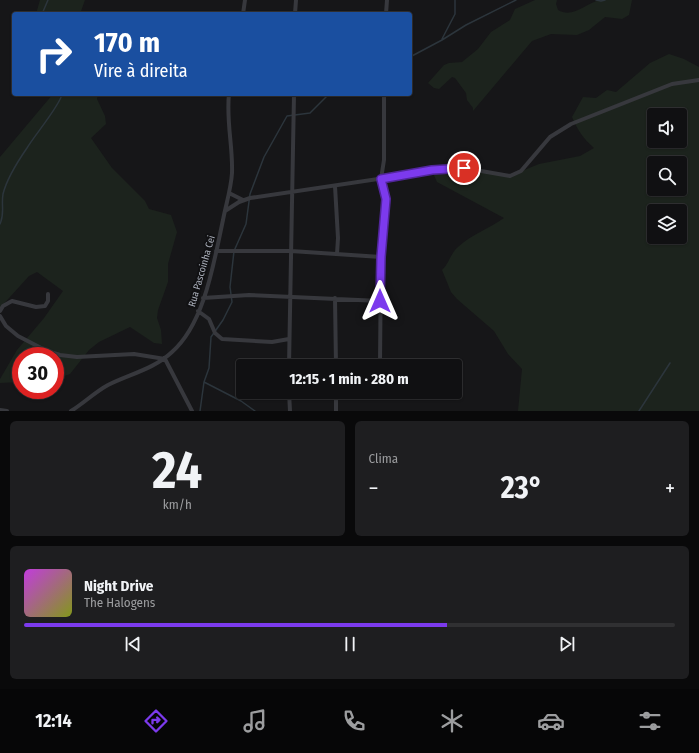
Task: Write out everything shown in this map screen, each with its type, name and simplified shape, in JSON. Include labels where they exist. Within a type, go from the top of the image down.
[{"type":"street","points":[[243,12],[245,0]]},
{"type":"street","points":[[295,12],[296,0]]},
{"type":"street","points":[[386,12],[387,0]]},
{"type":"street","points":[[225,211],[242,200],[432,170],[464,168],[510,176],[521,171],[550,137],[571,124],[672,84],[699,80]]},
{"type":"street","name":"Rua Pascoinha Cei","points":[[71,411],[107,386],[153,366],[165,359],[189,332],[203,298],[216,251],[229,193],[232,163],[227,114],[229,96]]},
{"type":"street","points":[[289,359],[294,96]]},
{"type":"street","points":[[380,359],[381,257],[386,199],[381,179],[384,160],[384,96]]},
{"type":"street","points":[[335,186],[338,238],[337,254]]},
{"type":"street","points":[[229,193],[242,200]]},
{"type":"street","points":[[216,251],[291,251],[381,257]]},
{"type":"street","points":[[0,312],[3,306],[12,300],[36,307],[45,306],[48,301],[48,294]]},
{"type":"street","points":[[203,298],[237,295],[290,296],[380,301]]},
{"type":"street","points":[[334,298],[336,359]]},
{"type":"street","points":[[198,311],[209,319],[215,333],[222,339],[272,342],[289,340]]},
{"type":"street","points":[[0,316],[6,326],[18,336],[47,351],[60,355],[77,357],[134,354],[165,359],[190,411]]},
{"type":"street","points":[[289,399],[290,411]]},
{"type":"street","points":[[336,399],[336,411]]},
{"type":"street","points":[[0,410],[7,411]]},
{"type":"shaded area","points":[[40,0],[85,0],[81,12],[37,12]]},
{"type":"shaded area","points":[[535,0],[557,0],[556,4],[558,10],[569,13],[600,0],[632,0],[629,15],[622,19],[605,17],[589,30],[577,35],[551,34],[532,41],[473,111],[473,108],[467,100],[466,93],[455,78],[452,77],[439,89],[434,88],[428,83],[444,65],[462,62],[478,49],[491,32],[510,20],[515,9]]},
{"type":"shaded area","points":[[669,54],[684,59],[699,67],[699,411],[518,411],[522,369],[508,354],[494,331],[451,292],[442,270],[455,250],[463,242],[504,218],[437,182],[433,173],[436,168],[459,168],[506,175],[517,173],[539,164],[580,156],[594,148],[581,134],[572,117],[583,97],[596,98],[607,90],[616,92],[650,63]]},
{"type":"shaded area","points":[[51,96],[98,96],[97,99],[105,116],[106,124],[91,138],[112,168],[145,201],[149,209],[171,215],[177,232],[168,264],[168,282],[158,310],[157,318],[161,330],[162,344],[154,343],[130,327],[99,342],[89,350],[70,374],[64,376],[64,347],[20,347],[44,318],[63,291],[37,272],[29,276],[0,308],[0,157]]},
{"type":"shaded area","points":[[12,359],[12,382],[0,383],[0,379]]},
{"type":"waterway","points":[[43,12],[48,0]]},
{"type":"waterway","points":[[442,39],[455,14],[455,0]]},
{"type":"waterway","points":[[412,56],[466,25],[516,0]]},
{"type":"waterway","points":[[596,0],[605,0]]},
{"type":"waterway","points":[[0,224],[3,194],[10,176],[57,105],[61,96]]},
{"type":"waterway","points":[[200,411],[204,382],[209,368],[211,337],[223,320],[232,302],[230,287],[234,251],[246,224],[250,194],[264,157],[287,116],[310,113],[327,96]]},
{"type":"waterway","points":[[639,411],[670,363]]},
{"type":"waterway","points":[[204,382],[241,401],[255,411]]},
{"type":"route","points":[[380,301],[381,257],[386,205],[384,187],[381,179],[432,170],[464,168]]}]
